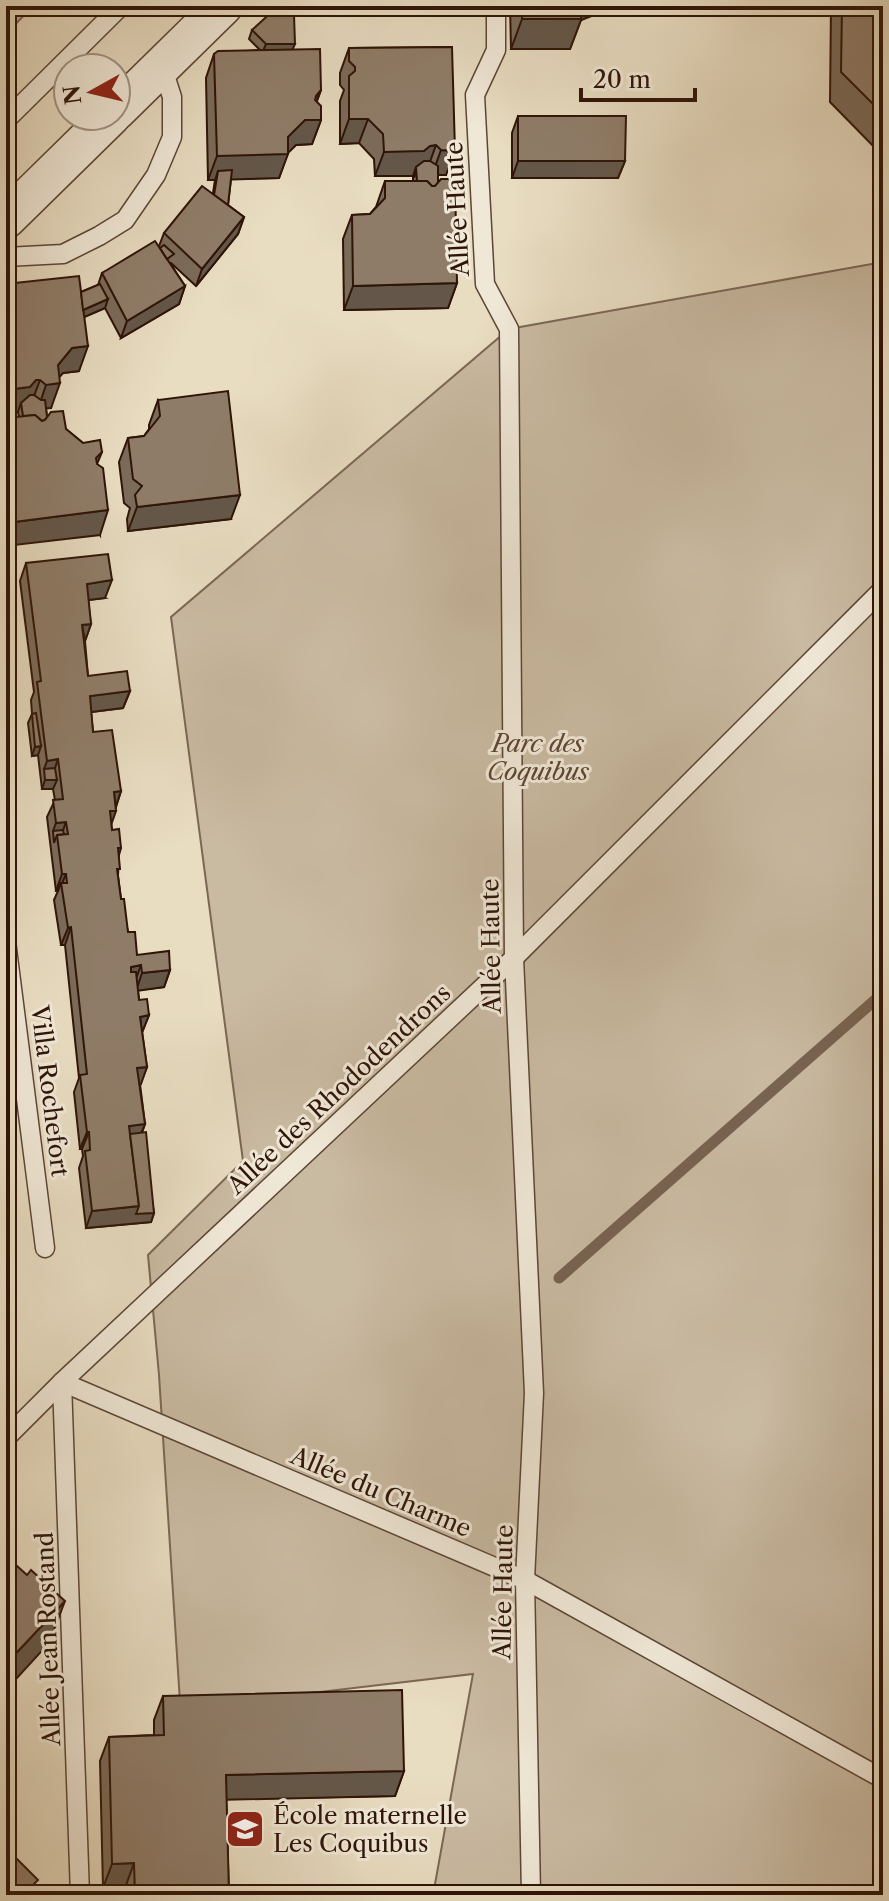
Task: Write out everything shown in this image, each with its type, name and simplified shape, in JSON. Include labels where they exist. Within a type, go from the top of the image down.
[{"type":"street","points":[[132,95],[223,6]]},
{"type":"street","points":[[6,219],[95,132]]},
{"type":"lane","points":[[6,120],[121,6]]},
{"type":"lane","name":"Allée Haute","points":[[496,6],[496,50],[475,95],[485,284],[509,329],[514,958],[534,1393],[525,1580],[531,1895]]},
{"type":"lane","points":[[6,257],[63,254],[125,220],[156,175],[172,137],[172,97],[162,66]]},
{"type":"lane","name":"Allée des Rhododendrons","points":[[6,1438],[514,958],[883,589]]},
{"type":"lane","name":"Villa Rochefort","points":[[6,941],[45,1248]]},
{"type":"lane","name":"Allée du Charme","points":[[62,1382],[525,1580],[883,1779]]},
{"type":"lane","name":"Allée Jean Rostand","points":[[62,1382],[80,1895]]},
{"type":"green space","points":[[6,6],[33,6],[6,34]]},
{"type":"green space","name":"Parc des Coquibus","points":[[877,263],[883,270],[883,571],[880,574],[883,574],[883,1895],[433,1895],[473,1674],[320,1692],[180,1702],[159,1375],[148,1255],[243,1161],[171,617],[509,329]]},
{"type":"building","points":[[522,6],[581,6],[581,19],[522,19]]},
{"type":"building","points":[[842,6],[883,6],[883,114],[841,72]]},
{"type":"building","points":[[275,9],[282,15],[294,15],[295,44],[266,44],[252,30]]},
{"type":"building","points":[[452,47],[455,151],[441,150],[436,145],[424,151],[384,152],[383,134],[368,119],[349,119],[349,76],[355,67],[349,61],[349,48]]},
{"type":"building","points":[[320,49],[321,90],[315,100],[321,106],[321,120],[305,120],[288,137],[288,154],[217,156],[214,54],[218,51]]},
{"type":"building","points":[[518,116],[626,116],[625,161],[518,161]]},
{"type":"building","points":[[424,161],[438,166],[438,183],[435,186],[427,181],[417,181],[416,167]]},
{"type":"building","points":[[232,170],[228,205],[214,195],[218,171]]},
{"type":"building","points":[[441,179],[455,179],[457,283],[353,286],[352,215],[370,214],[385,198],[385,181],[427,181],[435,186]]},
{"type":"building","points":[[202,186],[244,217],[202,269],[164,233]]},
{"type":"building","points":[[155,241],[185,286],[127,321],[102,273]]},
{"type":"building","points":[[164,245],[174,254],[167,259],[160,248]]},
{"type":"building","points":[[79,276],[88,346],[72,348],[58,365],[60,383],[46,385],[36,380],[30,387],[6,390],[6,284]]},
{"type":"building","points":[[100,284],[108,299],[83,310],[81,292]]},
{"type":"building","points":[[228,391],[240,495],[137,507],[135,495],[142,486],[133,479],[128,438],[144,436],[160,416],[158,400]]},
{"type":"building","points":[[30,395],[45,400],[45,420],[35,415],[23,416],[21,403]]},
{"type":"building","points":[[63,411],[66,429],[83,443],[100,440],[102,452],[96,458],[97,464],[103,468],[108,510],[6,523],[6,418],[35,415],[42,421],[51,412]]},
{"type":"building","points":[[108,554],[112,580],[87,584],[91,624],[82,625],[88,676],[127,671],[130,691],[90,696],[93,732],[112,730],[121,791],[114,792],[116,811],[110,811],[112,830],[119,829],[120,869],[117,869],[128,932],[135,932],[137,955],[169,951],[170,970],[142,973],[141,965],[131,967],[131,972],[136,972],[139,1000],[147,999],[149,1015],[140,1017],[147,1067],[137,1068],[145,1124],[129,1126],[139,1206],[92,1211],[85,1151],[90,1150],[89,1132],[80,1075],[87,1074],[71,927],[68,928],[61,883],[67,883],[66,874],[62,874],[57,835],[68,834],[66,822],[56,823],[53,800],[63,799],[58,759],[47,761],[37,682],[41,681],[26,563]]},
{"type":"building","points":[[36,713],[41,746],[35,747],[32,714]]},
{"type":"building","points":[[55,768],[57,780],[45,780],[44,769]]},
{"type":"building","points":[[63,830],[64,834],[57,835],[54,843],[53,831]]},
{"type":"building","points":[[146,1132],[154,1213],[136,1214],[139,1206],[130,1134]]},
{"type":"building","points":[[6,1556],[27,1575],[31,1570],[65,1601],[6,1664]]},
{"type":"building","points":[[402,1690],[404,1771],[226,1775],[229,1895],[135,1895],[134,1863],[112,1864],[109,1737],[164,1735],[163,1696]]},
{"type":"building","points":[[6,1848],[38,1880],[33,1885],[43,1895],[6,1895]]},
{"type":"waterway","points":[[559,1278],[883,993]]},
{"type":"place","name":"École maternelle Les Coquibus","points":[[245,1829]]}]
